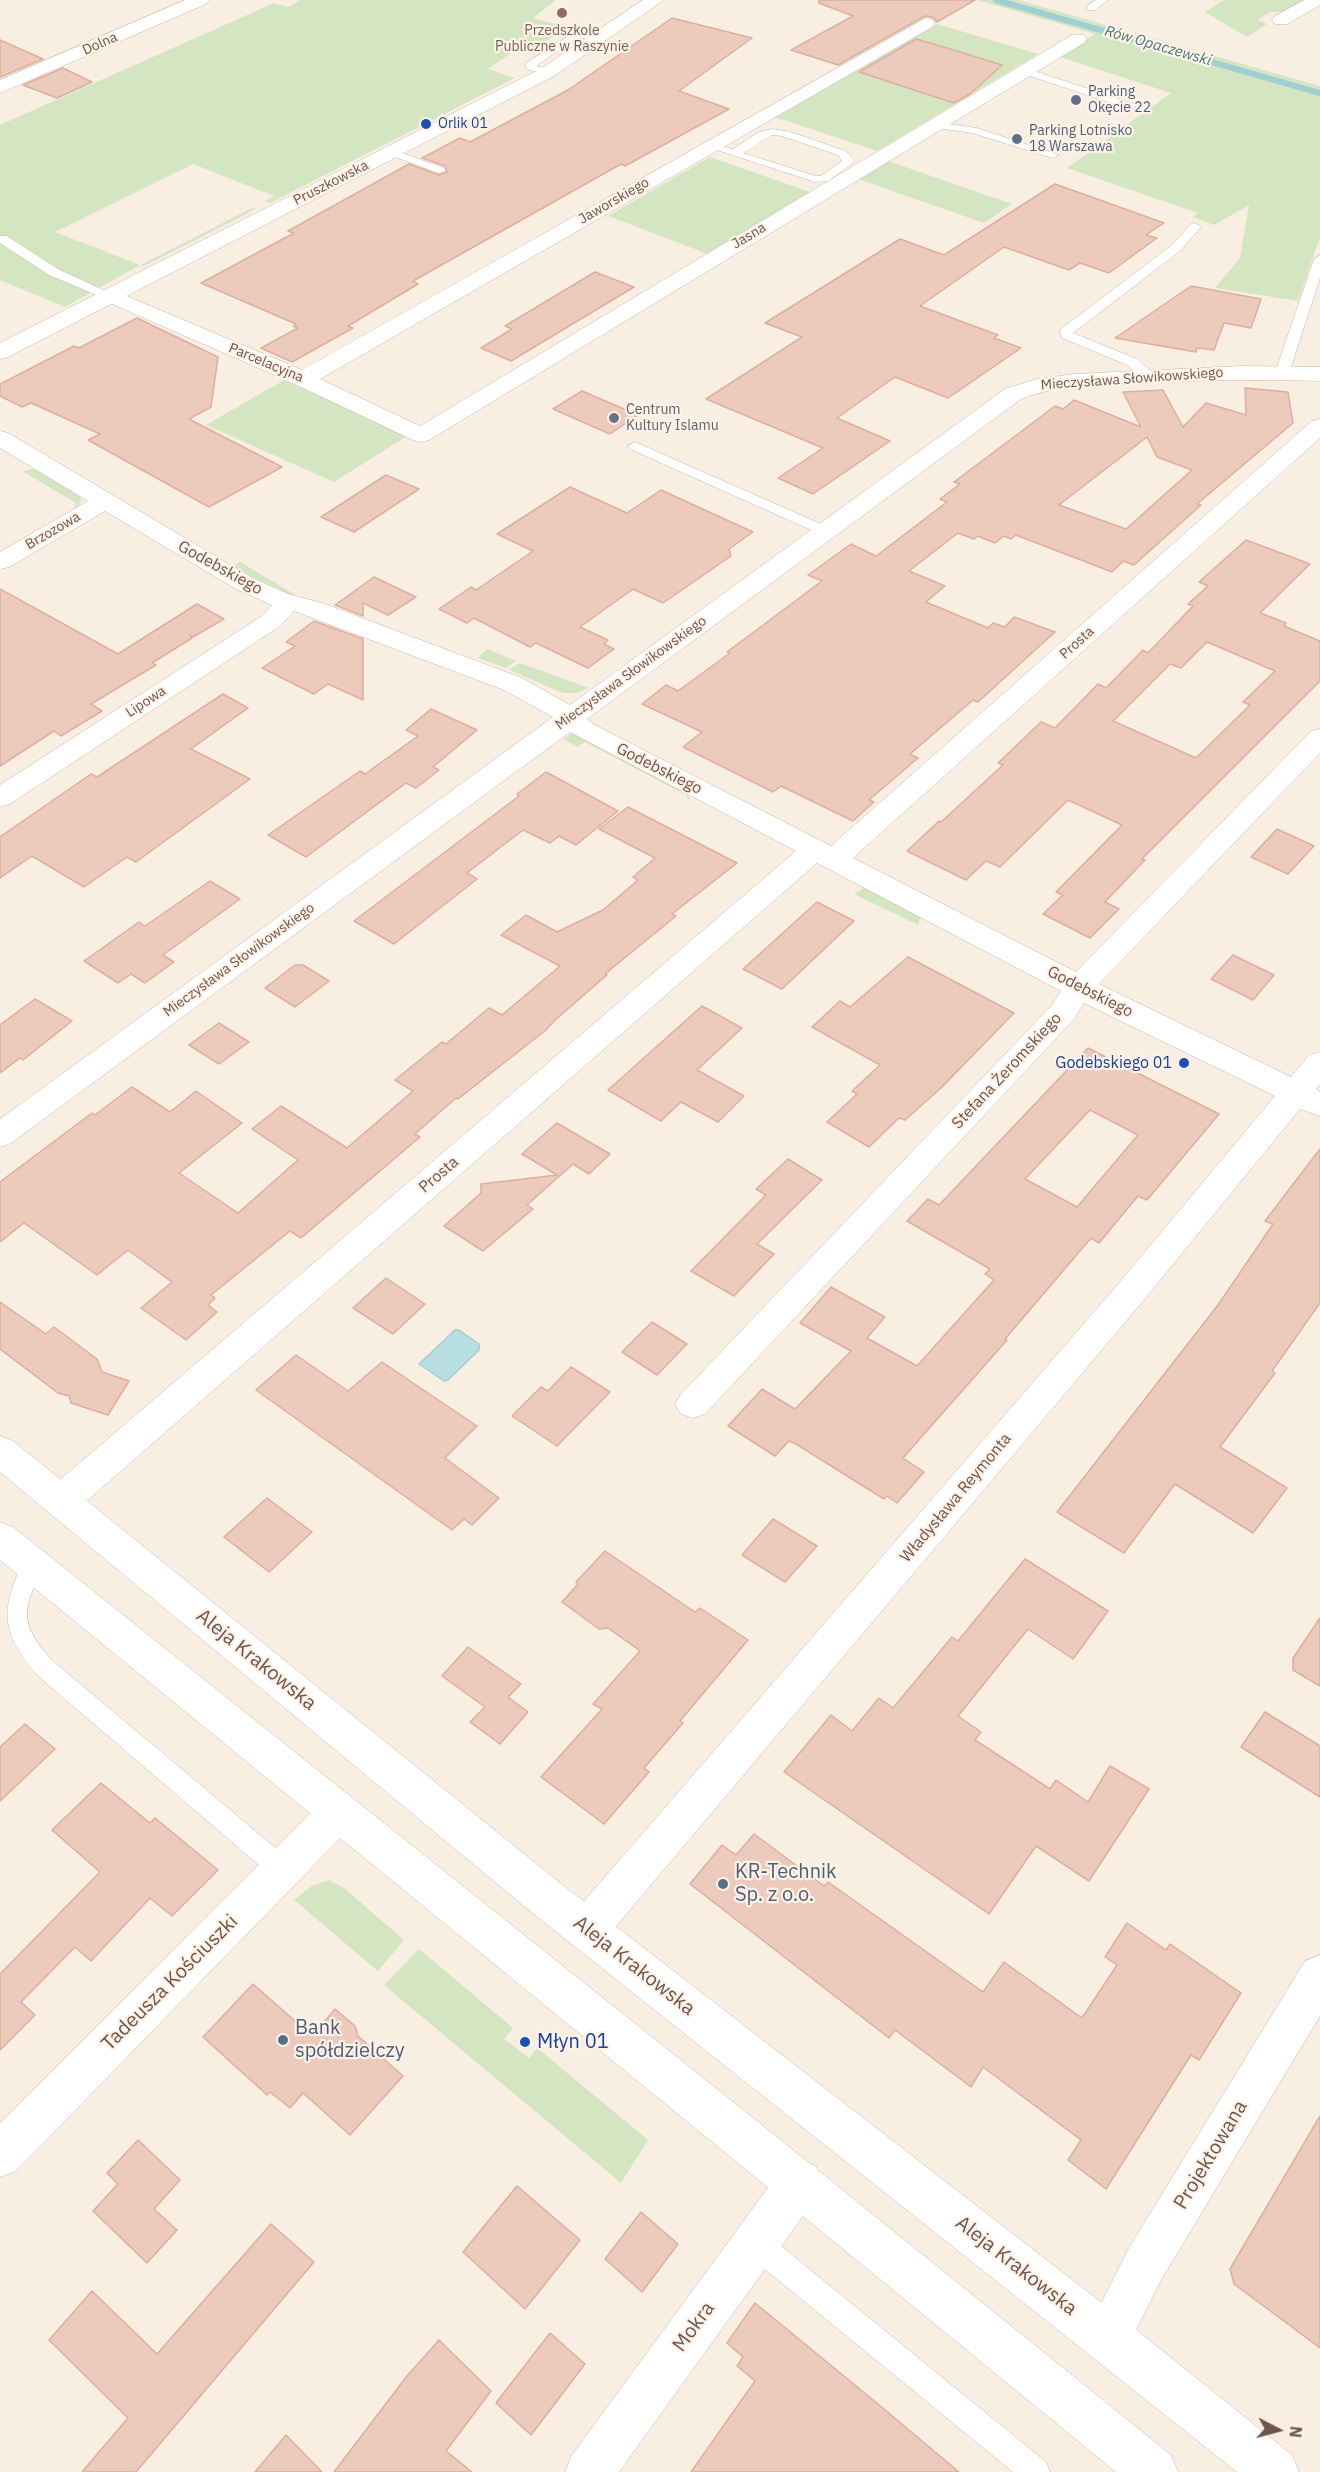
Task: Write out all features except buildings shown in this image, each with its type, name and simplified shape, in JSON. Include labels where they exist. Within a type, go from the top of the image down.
[{"type":"street","name":"Dolna","points":[[0,87],[200,0]]},
{"type":"street","name":"Pruszkowska","points":[[0,352],[548,72],[655,0]]},
{"type":"street","points":[[1281,20],[1288,19],[1317,0]]},
{"type":"street","name":"Jaworskiego","points":[[303,379],[926,23]]},
{"type":"street","name":"Jasna","points":[[421,435],[1078,39]]},
{"type":"street","name":"Parcelacyjna","points":[[110,296],[303,379],[421,435]]},
{"type":"street","name":"Mieczysława Słowikowskiego","points":[[0,1136],[1013,394],[1048,384],[1148,376],[1221,372],[1320,374]]},
{"type":"street","name":"Prosta","points":[[61,1501],[825,854],[1318,431]]},
{"type":"street","name":"Godebskiego","points":[[0,438],[225,574],[289,602],[316,609],[513,684],[550,702],[584,730],[1078,987],[1308,1099]]},
{"type":"street","name":"Brzozowa","points":[[0,562],[106,500]]},
{"type":"street","name":"Lipowa","points":[[0,798],[271,621],[289,602]]},
{"type":"street","name":"Stefana Żeromskiego","points":[[693,1404],[1063,1012],[1078,987],[1320,737]]},
{"type":"street","name":"Władysława Reymonta","points":[[587,1929],[1108,1319],[1308,1099],[1320,1063]]},
{"type":"street","name":"Aleja Krakowska","points":[[0,1451],[545,1897],[1107,2337],[1275,2472]]},
{"type":"street","points":[[0,1538],[557,1989],[800,2182],[1154,2472]]},
{"type":"street","name":"Tadeusza Kościuszki","points":[[0,2155],[339,1812]]},
{"type":"street","name":"Projektowana","points":[[1107,2337],[1145,2264],[1320,1976]]},
{"type":"street","name":"Mokra","points":[[589,2472],[800,2182]]},
{"type":"lane","points":[[1091,8],[1104,0]]},
{"type":"lane","points":[[1025,71],[1130,106]]},
{"type":"lane","points":[[935,125],[973,130],[1053,154]]},
{"type":"lane","points":[[711,146],[815,179],[824,178],[848,160],[843,153],[778,132],[763,134],[735,153]]},
{"type":"lane","points":[[392,152],[440,170]]},
{"type":"lane","points":[[1148,376],[1139,365],[1075,340],[1065,332],[1176,249],[1195,227]]},
{"type":"lane","points":[[3,238],[26,256],[89,289],[110,296]]},
{"type":"lane","points":[[1285,373],[1284,367],[1320,259]]},
{"type":"lane","points":[[635,446],[825,531]]},
{"type":"lane","points":[[33,1565],[17,1599],[16,1623],[30,1653],[282,1869]]},
{"type":"lane","points":[[755,2243],[1036,2472]]},
{"type":"green space","points":[[300,0],[556,0],[533,18],[567,27],[538,47],[532,45],[524,51],[517,49],[488,69],[515,78],[270,203],[265,201],[274,196],[193,164],[55,232],[140,265],[65,307],[0,280],[0,125],[274,3],[288,7]]},
{"type":"green space","points":[[977,0],[1018,0],[1320,86],[1320,237],[1298,301],[1215,288],[1240,258],[1249,205],[1214,225],[1193,217],[1198,213],[1067,168],[1171,93],[1060,57],[1095,34]]},
{"type":"green space","points":[[1224,0],[1307,0],[1288,12],[1270,12],[1258,20],[1267,24],[1247,37],[1205,12]]},
{"type":"green space","points":[[937,24],[1038,54],[877,151],[775,117]]},
{"type":"green space","points":[[710,157],[810,192],[708,254],[608,216]]},
{"type":"green space","points":[[888,161],[1012,204],[984,223],[858,179]]},
{"type":"green space","points":[[252,208],[256,209],[144,266],[141,265]]},
{"type":"green space","points":[[284,380],[405,435],[404,438],[334,482],[206,425]]},
{"type":"green space","points":[[36,468],[79,495],[81,498],[79,507],[73,510],[76,503],[22,471]]},
{"type":"green space","points":[[240,562],[294,594],[291,595],[231,567]]},
{"type":"green space","points":[[487,649],[516,661],[506,668],[478,658]]},
{"type":"green space","points":[[520,663],[589,688],[576,693],[563,693],[509,670]]},
{"type":"green space","points":[[572,733],[688,793],[690,801],[686,795],[585,742],[578,747],[563,739]]},
{"type":"green space","points":[[865,887],[921,916],[918,925],[854,894]]},
{"type":"green space","points":[[329,1880],[344,1888],[404,1940],[378,1971],[294,1900],[312,1886]]},
{"type":"green space","points":[[419,1949],[513,2028],[504,2039],[529,2058],[537,2048],[648,2140],[621,2183],[384,1985]]},
{"type":"water","points":[[455,1330],[459,1330],[479,1344],[479,1350],[448,1380],[444,1381],[419,1364]]},
{"type":"waterway","name":"Rów Opaczewski","points":[[996,0],[1320,93]]},
{"type":"place","name":"Przedszkole Publiczne w Raszynie","points":[[562,13]]},
{"type":"place","name":"Parking Okęcie 22","points":[[1076,100]]},
{"type":"place","name":"Orlik 01","points":[[426,124]]},
{"type":"place","name":"Parking Lotnisko 18 Warszawa","points":[[1017,139]]},
{"type":"place","name":"Centrum Kultury Islamu","points":[[614,418]]},
{"type":"place","name":"Godebskiego 01","points":[[1184,1063]]},
{"type":"place","name":"KR-Technik Sp. z o.o.","points":[[723,1884]]},
{"type":"place","name":"Bank spółdzielczy","points":[[283,2040]]},
{"type":"place","name":"Młyn 01","points":[[525,2042]]}]
